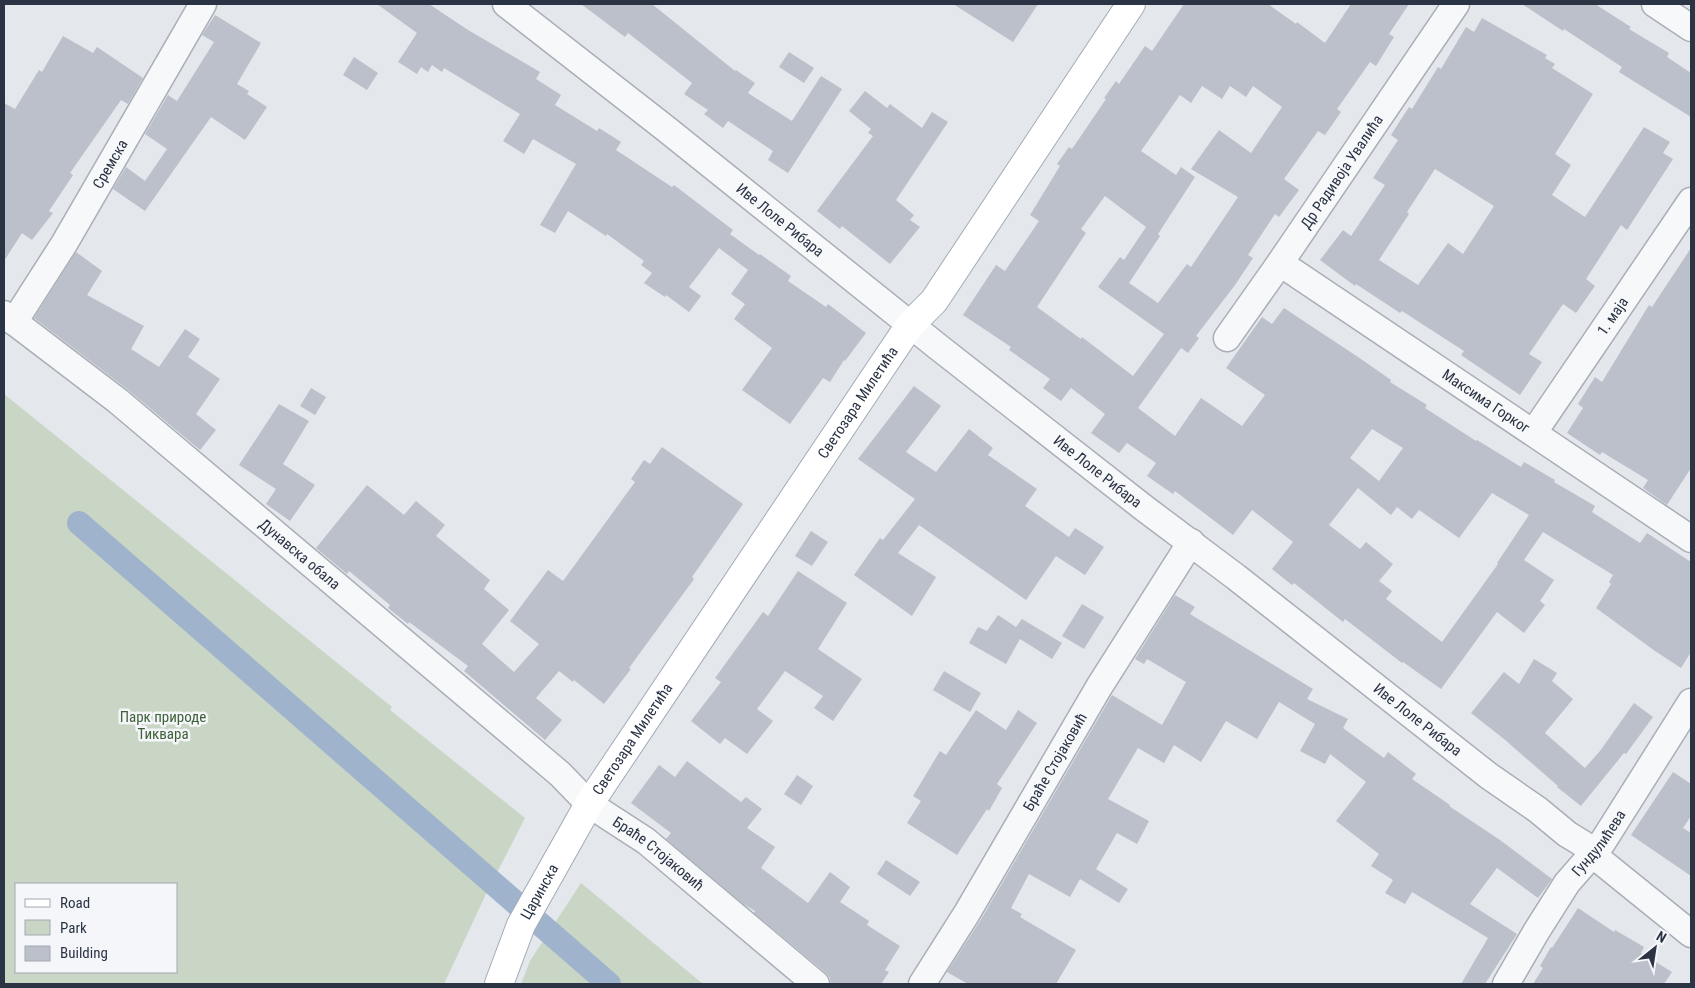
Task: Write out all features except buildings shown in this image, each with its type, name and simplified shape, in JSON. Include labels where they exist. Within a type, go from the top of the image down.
[{"type":"main road","name":"Светозара Милетића","points":[[588,804],[910,325],[934,301],[1131,4]]},
{"type":"main road","name":"Царинска","points":[[499,984],[521,925],[588,804]]},
{"type":"street","name":"Сремска","points":[[9,318],[64,244],[203,4]]},
{"type":"street","name":"Иве Лоле Рибара","points":[[506,4],[1144,508],[1191,542],[1489,776],[1538,810],[1567,834],[1585,845],[1592,854],[1691,934]]},
{"type":"street","name":"Др Радивоја Увалића","points":[[1227,338],[1456,4]]},
{"type":"street","points":[[1655,4],[1691,28]]},
{"type":"street","name":"1. маја","points":[[1534,432],[1691,200]]},
{"type":"street","name":"Максима Горког","points":[[1280,263],[1691,539]]},
{"type":"street","name":"Дунавска обала","points":[[9,318],[118,401],[560,774],[588,804]]},
{"type":"street","name":"Браће Стојаковић","points":[[922,984],[967,913],[1099,687],[1191,542]]},
{"type":"street","name":"Гундулићева","points":[[1506,984],[1567,883],[1602,843],[1691,702]]},
{"type":"street","name":"Браће Стојаковић","points":[[588,804],[646,842],[816,984]]},
{"type":"green space","name":"Парк природе Тиквара","points":[[4,394],[392,707],[390,710],[525,818],[486,894],[444,984],[4,984]]},
{"type":"green space","points":[[581,883],[703,984],[521,984],[530,961]]},
{"type":"waterway","points":[[79,523],[609,984]]}]
